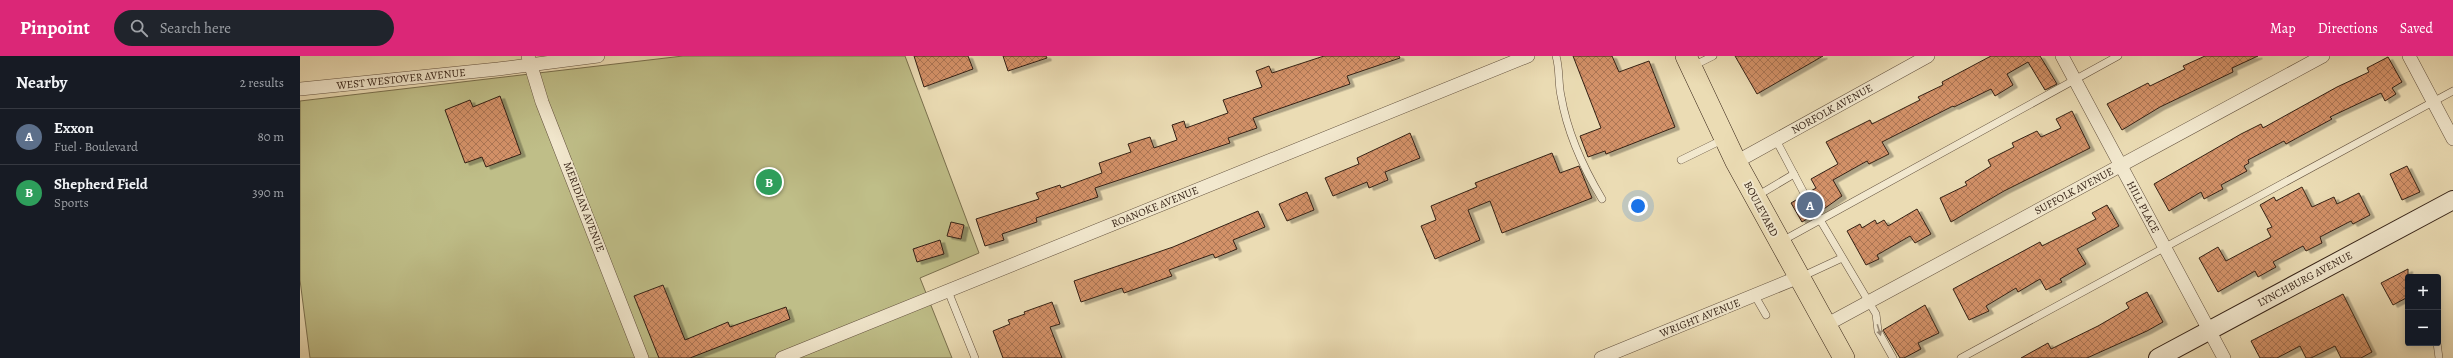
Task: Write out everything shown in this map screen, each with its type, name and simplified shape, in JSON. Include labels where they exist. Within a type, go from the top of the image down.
[{"type":"main road","name":"BOULEVARD","points":[[1688,62],[1736,162],[1844,358]]},
{"type":"street","name":"WEST WESTOVER AVENUE","points":[[300,89],[529,61],[598,56]]},
{"type":"street","name":"ROANOKE AVENUE","points":[[782,358],[1528,56]]},
{"type":"street","name":"NORFOLK AVENUE","points":[[1736,162],[1928,56]]},
{"type":"street","name":"HILL PLACE","points":[[2062,56],[2224,358]]},
{"type":"street","name":"SUFFOLK AVENUE","points":[[1826,324],[2322,56]]},
{"type":"street","points":[[2409,56],[2453,139]]},
{"type":"street","name":"MERIDIAN AVENUE","points":[[529,61],[642,358]]},
{"type":"street","name":"LYNCHBURG AVENUE","points":[[2158,358],[2453,200]]},
{"type":"street","name":"WRIGHT AVENUE","points":[[1601,358],[1799,278]]},
{"type":"lane","points":[[1564,56],[1557,57],[1561,96],[1567,118],[1589,178],[1602,199]]},
{"type":"lane","points":[[1688,62],[1713,56]]},
{"type":"lane","points":[[1780,242],[2118,56]]},
{"type":"lane","points":[[1961,358],[2453,91]]},
{"type":"lane","points":[[1681,160],[1725,138]]},
{"type":"lane","points":[[1776,140],[1805,195]]},
{"type":"lane","points":[[1755,197],[1794,174]]},
{"type":"lane","points":[[1816,213],[1876,316],[1878,330],[1893,358]]},
{"type":"lane","points":[[1799,278],[1842,258]]},
{"type":"lane","points":[[948,291],[975,358]]},
{"type":"lane","points":[[1755,296],[1766,315]]},
{"type":"lane","points":[[2437,346],[2438,358]]},
{"type":"shaded area","points":[[683,56],[905,56],[979,253],[920,278],[952,358],[310,358],[300,280],[300,101]]},
{"type":"building","points":[[914,56],[968,56],[973,69],[924,87]]},
{"type":"building","points":[[1003,56],[1046,56],[1047,58],[1008,71]]},
{"type":"building","points":[[1324,56],[1399,56],[1400,58],[1347,76],[1350,84],[1253,118],[1257,128],[1228,138],[1230,143],[1095,188],[1098,197],[1036,218],[1037,222],[1002,234],[1004,240],[985,246],[976,219],[1039,199],[1036,193],[1060,185],[1061,188],[1102,173],[1099,163],[1131,152],[1128,144],[1150,137],[1154,148],[1177,140],[1172,125],[1184,121],[1186,128],[1228,113],[1223,100],[1262,87],[1256,71],[1269,66],[1272,73]]},
{"type":"building","points":[[1573,56],[1612,56],[1619,72],[1649,61],[1675,127],[1606,154],[1605,151],[1588,157],[1580,136],[1601,128]]},
{"type":"building","points":[[1735,56],[1823,56],[1757,94]]},
{"type":"building","points":[[1991,56],[2040,56],[2057,84],[2045,90],[2028,62],[2007,74],[2013,85],[1995,96],[1991,89],[1954,107],[1953,106],[1882,142],[1889,154],[1869,164],[1867,161],[1833,180],[1842,196],[1821,211],[1813,209],[1812,216],[1802,222],[1791,203],[1801,197],[1808,199],[1809,192],[1816,188],[1811,179],[1838,164],[1826,142],[1870,120],[1872,124],[1920,100],[1918,97],[1943,85],[1942,82]]},
{"type":"building","points":[[2205,56],[2258,56],[2232,68],[2233,72],[2160,107],[2122,130],[2107,104],[2148,83],[2150,86],[2185,69],[2183,66]]},
{"type":"building","points":[[2388,57],[2402,82],[2392,88],[2396,94],[2385,101],[2381,93],[2330,117],[2332,119],[2286,144],[2284,141],[2248,160],[2249,163],[2244,166],[2247,171],[2221,185],[2223,189],[2204,199],[2201,192],[2169,211],[2154,184],[2241,134],[2261,124],[2263,128],[2337,87],[2369,72],[2367,68]]},
{"type":"building","points":[[500,96],[521,154],[486,167],[482,157],[465,163],[445,110],[470,100],[473,107]]},
{"type":"building","points":[[2072,111],[2090,148],[2004,191],[1951,222],[1940,198],[1967,185],[1965,182],[1991,166],[1988,160],[2014,147],[2012,143],[2037,131],[2041,137],[2061,128],[2056,119]]},
{"type":"building","points":[[1410,133],[1420,158],[1385,172],[1388,180],[1369,188],[1367,182],[1333,196],[1325,178],[1359,164],[1357,158]]},
{"type":"building","points":[[1552,153],[1560,173],[1579,166],[1592,198],[1502,233],[1490,201],[1468,210],[1480,240],[1435,259],[1421,226],[1436,220],[1431,206],[1477,187],[1475,183]]},
{"type":"building","points":[[2407,166],[2420,192],[2402,200],[2390,174]]},
{"type":"building","points":[[2302,187],[2312,207],[2334,197],[2337,204],[2359,193],[2370,215],[2353,224],[2351,221],[2320,237],[2322,243],[2306,251],[2303,246],[2273,262],[2276,267],[2258,277],[2255,271],[2218,292],[2199,258],[2218,247],[2226,261],[2271,237],[2267,229],[2272,227],[2260,205],[2274,197],[2276,201]]},
{"type":"building","points":[[1307,192],[1314,210],[1287,221],[1279,204]]},
{"type":"building","points":[[2107,205],[2119,226],[2077,249],[2086,264],[2060,279],[2062,282],[2046,290],[2040,279],[2018,292],[2016,288],[1986,306],[1989,311],[1969,320],[1953,289],[2040,242],[2042,246],[2096,219],[2092,213]]},
{"type":"building","points":[[1917,209],[1931,234],[1915,243],[1910,236],[1877,255],[1879,259],[1866,265],[1847,231],[1860,224],[1862,228],[1875,220],[1877,224],[1884,220],[1888,226]]},
{"type":"building","points":[[1258,211],[1265,227],[1233,240],[1237,249],[1215,258],[1213,254],[1169,270],[1172,276],[1124,293],[1122,288],[1081,302],[1074,281],[1173,247]]},
{"type":"building","points":[[951,222],[964,225],[961,239],[947,236]]},
{"type":"building","points":[[940,240],[944,254],[917,262],[913,249]]},
{"type":"building","points":[[2408,269],[2408,274],[2405,274],[2405,299],[2393,305],[2381,283]]},
{"type":"building","points":[[663,285],[685,340],[728,322],[730,327],[786,307],[790,319],[690,358],[659,358],[634,296]]},
{"type":"building","points":[[2147,292],[2163,322],[2147,331],[2087,358],[2021,358],[2048,343],[2051,349],[2098,326],[2129,308],[2126,303]]},
{"type":"building","points":[[2343,294],[2372,352],[2361,358],[2341,358],[2335,346],[2311,358],[2306,358],[2300,346],[2277,358],[2260,358],[2251,341]]},
{"type":"building","points":[[1052,302],[1060,324],[1050,327],[1062,358],[1003,358],[993,331],[1010,324],[1008,320],[1025,314],[1024,312]]},
{"type":"building","points":[[1925,305],[1939,333],[1918,343],[1921,349],[1904,358],[1900,358],[1883,330]]},
{"type":"place","name":"Shepherd Field","points":[[769,182]]},
{"type":"place","name":"Exxon","points":[[1810,205]]}]
